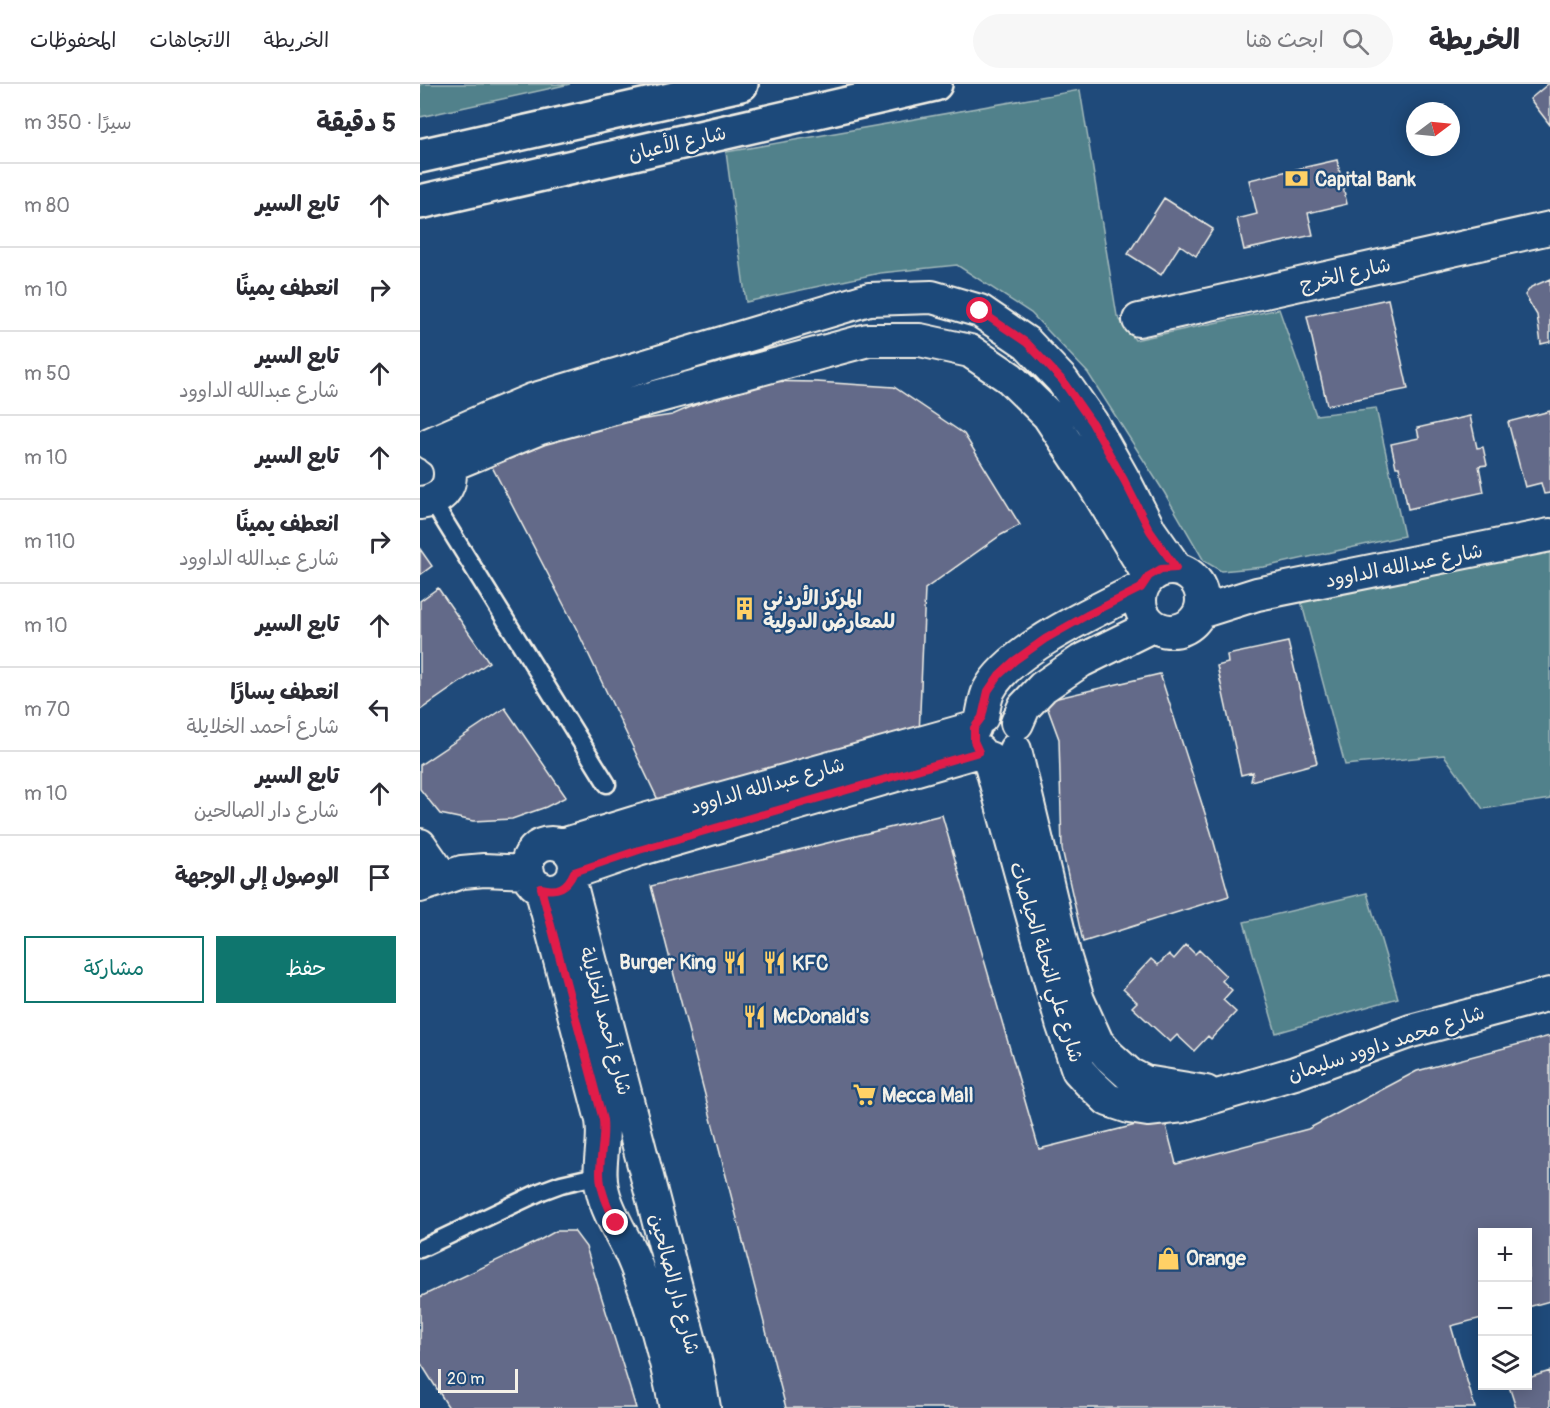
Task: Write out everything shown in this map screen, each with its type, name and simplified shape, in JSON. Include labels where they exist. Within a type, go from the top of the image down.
[{"type":"street","points":[[420,156],[741,84]]},
{"type":"street","name":"شارع الأعيان","points":[[420,202],[935,84]]},
{"type":"street","name":"شارع الخرج","points":[[1139,320],[1550,228]]},
{"type":"street","points":[[433,451],[489,418],[532,400],[869,299],[932,297],[980,311],[1027,343],[1062,380],[1092,423],[1124,480],[1192,624],[1179,631],[1166,631],[1152,626],[1143,615],[1139,602],[1173,586]]},
{"type":"street","points":[[433,451],[540,428],[868,340],[920,340],[970,351],[1010,378],[1048,415],[1091,480],[1173,586]]},
{"type":"street","points":[[426,502],[443,493],[450,480],[433,451]]},
{"type":"street","name":"شارع عبدالله الداوود","points":[[431,882],[462,872],[484,870],[555,872],[637,822],[993,738],[988,691],[999,675],[1014,661],[1045,639],[1089,614],[1173,586],[1257,594],[1550,535]]},
{"type":"street","points":[[993,738],[1043,687],[1081,661],[1152,626]]},
{"type":"street","name":"شارع علي النحلة الحياصات","points":[[993,738],[1078,1000],[1097,1042],[1129,1074],[1145,1082],[1222,1095]]},
{"type":"street","name":"شارع علي النحلة الحياصات","points":[[993,738],[1062,1023],[1078,1070],[1107,1100]]},
{"type":"street","points":[[420,844],[431,882]]},
{"type":"street","name":"شارع أحمد الخلايلة","points":[[555,872],[643,1161]]},
{"type":"street","name":"شارع أحمد الخلايلة","points":[[555,872],[603,1120],[604,1141],[600,1175]]},
{"type":"street","name":"شارع محمد داوود سليمان","points":[[1222,1095],[1295,1073],[1411,1031],[1550,994]]},
{"type":"street","points":[[1129,1074],[1107,1100],[1148,1110],[1183,1106],[1222,1095]]},
{"type":"street","points":[[600,1175],[615,1163],[643,1161]]},
{"type":"street","name":"شارع دار الصالحين","points":[[643,1161],[697,1368],[704,1408]]},
{"type":"street","name":"شارع دار الصالحين","points":[[600,1175],[603,1193],[645,1290],[668,1367],[676,1408]]},
{"type":"lane","points":[[426,502],[607,784]]},
{"type":"lane","points":[[420,1249],[542,1191],[600,1175]]},
{"type":"green space","points":[[420,84],[570,84],[420,117]]},
{"type":"green space","points":[[1080,90],[1117,316],[1135,340],[1279,309],[1316,415],[1376,408],[1404,536],[1264,567],[1221,571],[1204,561],[1164,492],[1088,373],[1031,313],[957,265],[880,273],[746,302],[726,152]]},
{"type":"green space","points":[[1550,550],[1550,799],[1483,809],[1444,755],[1345,765],[1300,597]]},
{"type":"green space","points":[[1367,893],[1398,998],[1276,1033],[1244,922]]},
{"type":"building","points":[[1550,84],[1550,125],[1530,99]]},
{"type":"building","points":[[1337,160],[1347,204],[1308,213],[1313,235],[1244,250],[1237,219],[1257,214],[1249,180]]},
{"type":"building","points":[[1164,198],[1213,229],[1196,256],[1180,245],[1161,275],[1128,254]]},
{"type":"building","points":[[1550,279],[1550,342],[1541,344],[1537,315],[1525,295],[1531,287]]},
{"type":"building","points":[[1388,299],[1408,389],[1327,405],[1307,316]]},
{"type":"building","name":"المركز الأردني للمعارض الدولية","points":[[751,381],[894,387],[964,434],[1020,525],[1001,535],[925,589],[919,736],[659,802],[577,630],[488,459],[514,446],[619,423],[672,415]]},
{"type":"building","points":[[1550,411],[1550,493],[1544,494],[1541,483],[1525,487],[1508,422]]},
{"type":"building","points":[[1470,416],[1477,448],[1483,447],[1487,465],[1479,466],[1484,492],[1408,509],[1399,467],[1396,467],[1391,444],[1419,438],[1417,428]]},
{"type":"building","points":[[420,549],[432,566],[420,575]]},
{"type":"building","points":[[438,588],[489,662],[420,710],[420,601]]},
{"type":"building","points":[[1288,642],[1317,763],[1251,781],[1253,772],[1241,775],[1217,666],[1228,663],[1227,655]]},
{"type":"building","points":[[1160,674],[1211,832],[1229,896],[1083,942],[1062,849],[1059,739],[1045,701]]},
{"type":"building","points":[[505,708],[566,797],[512,819],[473,821],[440,814],[420,789],[420,765]]},
{"type":"building","name":"Mecca Mall","points":[[942,815],[1039,1149],[1164,1118],[1176,1164],[1308,1129],[1417,1071],[1550,1036],[1550,1301],[1532,1306],[1532,1228],[1478,1228],[1478,1319],[1451,1326],[1475,1408],[786,1408],[651,886]]},
{"type":"building","points":[[1186,945],[1195,954],[1199,950],[1226,976],[1222,981],[1232,990],[1223,1000],[1236,1012],[1211,1039],[1208,1036],[1194,1051],[1177,1035],[1170,1042],[1132,1007],[1137,1002],[1123,989],[1151,959],[1158,965],[1169,954],[1174,959]]},
{"type":"building","points":[[556,1231],[574,1231],[586,1247],[636,1408],[449,1408],[420,1362],[420,1297]]},
{"type":"building","points":[[1550,1371],[1550,1408],[1516,1408],[1510,1390],[1532,1390],[1532,1377]]},
{"type":"place","name":"Capital Bank","points":[[1297,179]]},
{"type":"place","name":"المركز الأردني للمعارض الدولية","points":[[745,609]]},
{"type":"place","name":"Burger King","points":[[734,962]]},
{"type":"place","name":"KFC","points":[[774,963]]},
{"type":"place","name":"McDonald's","points":[[755,1016]]},
{"type":"place","name":"Mecca Mall","points":[[864,1095]]},
{"type":"place","name":"Orange","points":[[1168,1258]]},
{"type":"route","points":[[616,1223],[603,1193],[600,1175],[604,1141],[603,1120],[541,888],[551,891],[561,888],[570,882],[574,872],[639,850],[979,752],[974,741],[974,728],[982,717],[988,691],[999,675],[1045,639],[1141,588],[1149,576],[1161,569],[1176,568],[1150,531],[1092,423],[1062,380],[1027,343],[980,311]]}]
